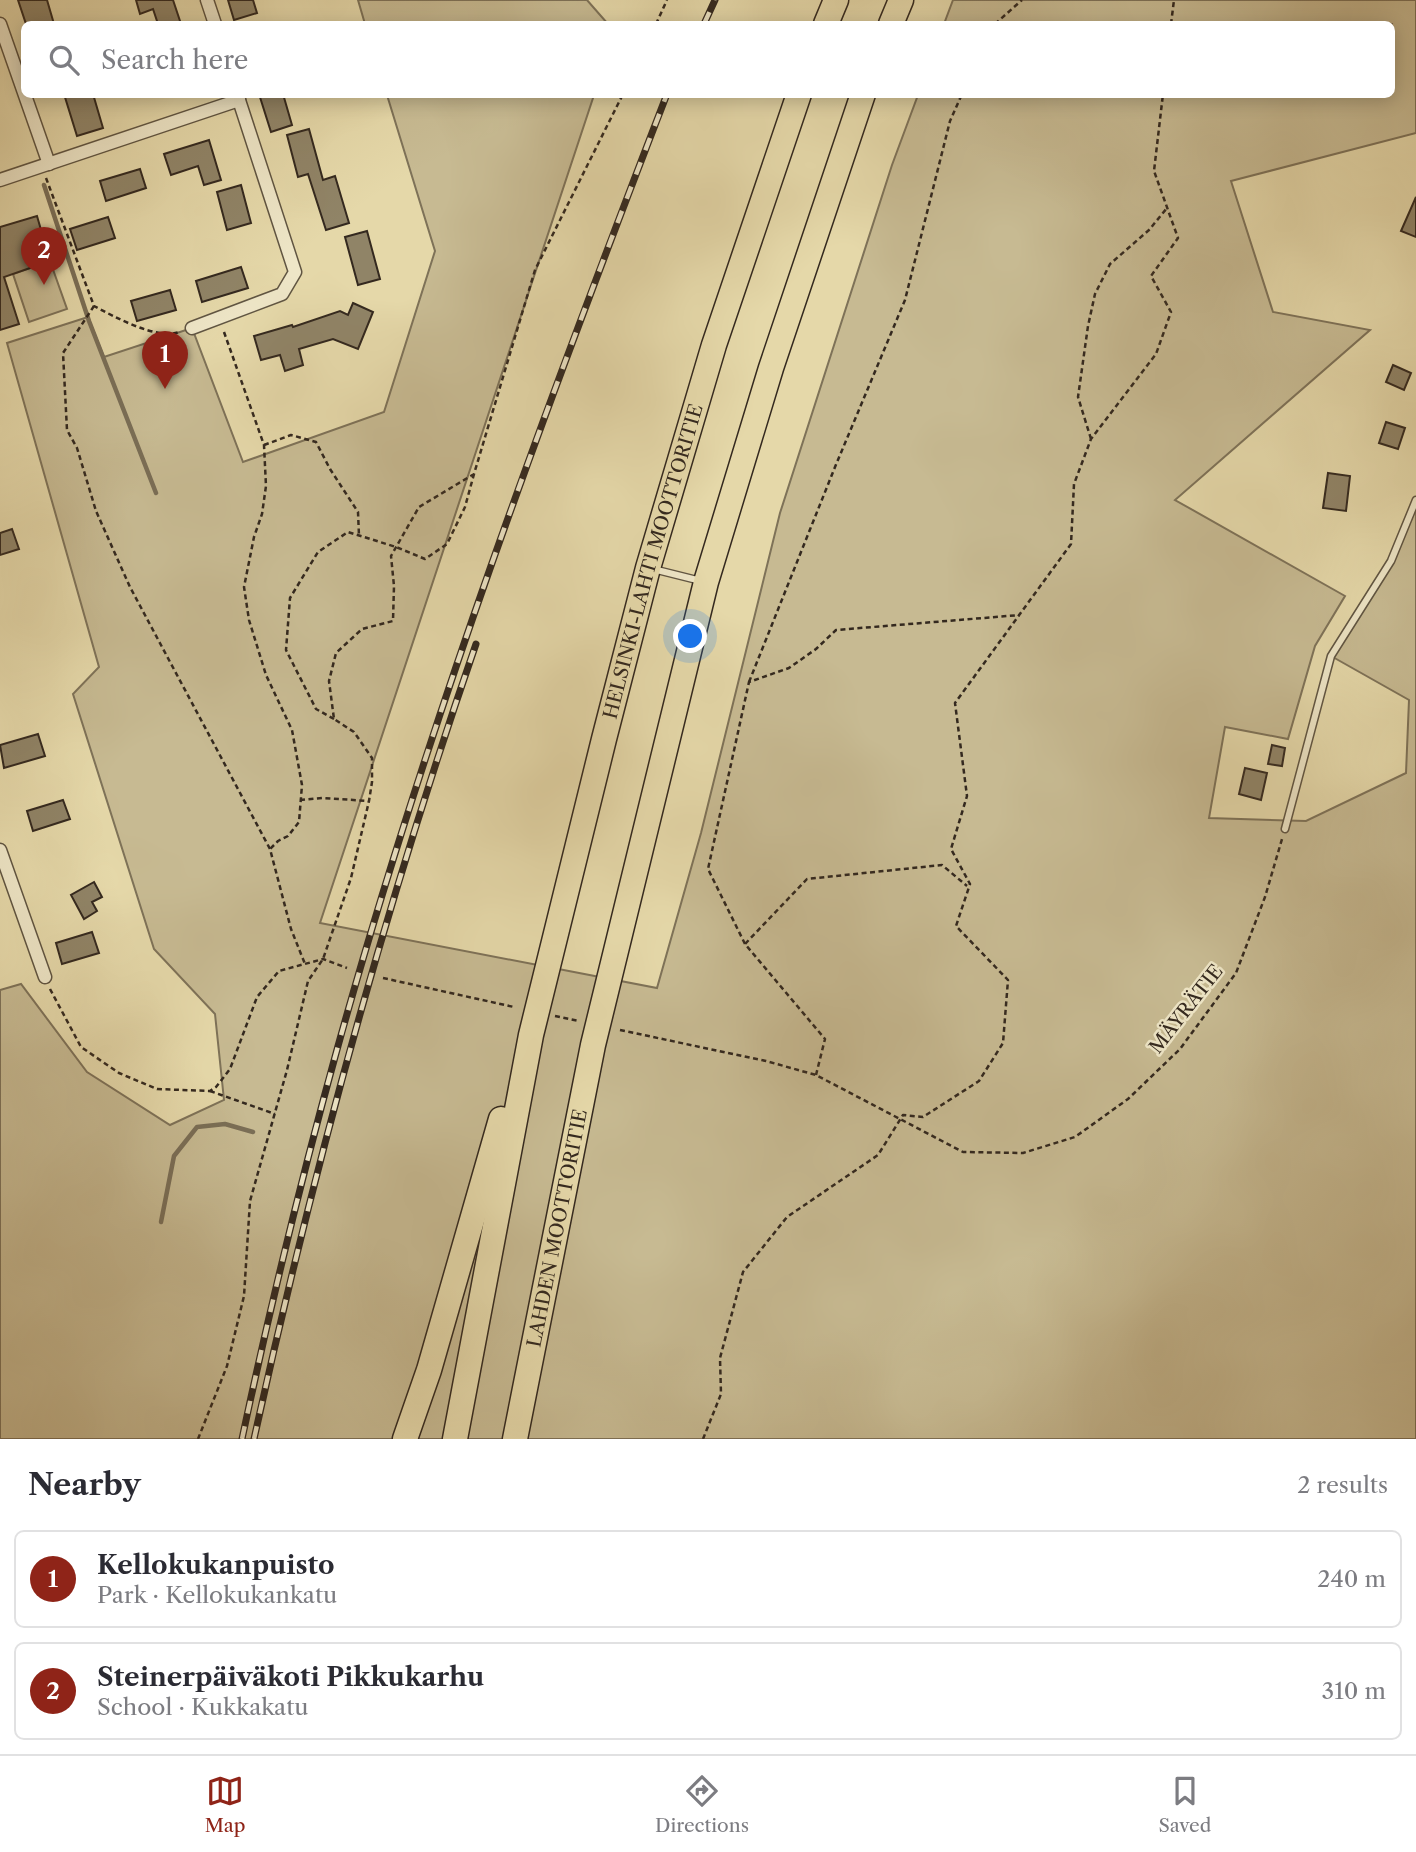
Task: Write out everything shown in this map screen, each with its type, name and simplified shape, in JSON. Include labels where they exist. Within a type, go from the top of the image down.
[{"type":"highway","points":[[827,21],[836,0]]},
{"type":"highway","points":[[892,21],[901,0]]},
{"type":"highway","name":"HELSINKI-LAHTI MOOTTORITIE","points":[[531,1035],[648,568],[715,345],[798,98]]},
{"type":"highway","points":[[602,1024],[706,582],[771,368],[862,98]]},
{"type":"highway","name":"LAHDEN MOOTTORITIE","points":[[515,1439],[602,1024]]},
{"type":"highway","points":[[405,1439],[440,1332],[495,1135],[531,1035]]},
{"type":"highway","points":[[455,1439],[531,1035]]},
{"type":"highway","points":[[525,1439],[537,1326]]},
{"type":"street","points":[[207,0],[214,21]]},
{"type":"street","points":[[0,24],[21,90]]},
{"type":"street","points":[[24,98],[45,165]]},
{"type":"street","points":[[0,180],[235,98]]},
{"type":"street","points":[[192,328],[282,294],[295,272],[238,98]]},
{"type":"street","points":[[0,850],[45,977]]},
{"type":"lane","points":[[1285,829],[1331,656],[1391,561],[1416,500]]},
{"type":"lane","points":[[648,568],[706,582]]},
{"type":"path","points":[[657,21],[667,0]]},
{"type":"path","points":[[998,21],[1022,0]]},
{"type":"path","points":[[1171,21],[1174,0]]},
{"type":"path","points":[[198,1439],[227,1366],[244,1296],[250,1201],[308,981],[323,959],[351,878],[372,782],[372,758],[354,732],[316,709],[286,650],[290,598],[318,552],[348,532],[425,559],[447,544],[465,507],[536,270],[621,98]]},
{"type":"path","points":[[816,1075],[825,1039],[745,944],[708,869],[749,682],[905,300],[950,121],[960,98]]},
{"type":"path","points":[[703,1439],[721,1394],[720,1358],[743,1272],[787,1217],[878,1154],[903,1115],[923,1117],[979,1081],[1003,1044],[1008,979],[956,926],[970,884],[951,849],[967,796],[955,703],[1071,544],[1074,484],[1091,439],[1156,354],[1171,312],[1151,276],[1178,238],[1154,171],[1163,98]]},
{"type":"path","points":[[45,165],[94,306],[125,322],[170,335],[192,328]]},
{"type":"path","points":[[1091,439],[1078,397],[1095,294],[1110,264],[1149,230],[1167,208]]},
{"type":"path","points":[[94,306],[63,353],[66,430],[77,448],[96,511],[130,587],[270,849],[291,929],[305,964]]},
{"type":"path","points":[[220,318],[264,445],[266,486],[244,587],[249,620],[266,675],[292,730],[302,785],[299,822],[288,836],[270,849]]},
{"type":"path","points":[[264,445],[291,435],[316,442],[358,512],[359,536]]},
{"type":"path","points":[[334,719],[329,681],[336,653],[362,629],[393,621],[391,556],[396,547],[419,507],[474,474]]},
{"type":"path","points":[[749,682],[789,668],[816,649],[836,630],[1020,615]]},
{"type":"path","points":[[300,800],[322,798],[369,801]]},
{"type":"path","name":"MÄYRÄTIE","points":[[552,1015],[766,1061],[816,1075],[963,1152],[1023,1153],[1075,1137],[1128,1099],[1180,1049],[1236,973],[1265,897],[1285,829]]},
{"type":"path","points":[[745,944],[807,879],[942,865],[968,887]]},
{"type":"path","points":[[210,1091],[230,1069],[257,997],[279,971],[323,959],[347,968]]},
{"type":"path","points":[[45,977],[81,1047],[119,1073],[157,1089],[210,1091],[275,1114]]},
{"type":"path","points":[[383,978],[514,1007]]},
{"type":"shaded area","points":[[358,0],[587,0],[605,21],[364,21]]},
{"type":"shaded area","points":[[953,0],[1416,0],[1416,133],[1231,181],[1273,312],[1370,330],[1175,500],[1345,596],[1315,646],[1288,739],[1225,727],[1209,818],[1306,821],[1406,773],[1409,700],[1331,656],[1391,561],[1416,500],[1416,1439],[0,1439],[0,990],[21,984],[87,1072],[170,1125],[224,1100],[215,1014],[154,949],[73,694],[99,667],[7,343],[88,317],[104,357],[192,328],[243,462],[384,412],[435,251],[388,98],[593,98],[320,923],[657,988],[701,833],[780,513],[892,165],[917,98],[1395,98],[1395,21],[945,21]]},
{"type":"shaded area","points":[[50,261],[67,309],[29,322],[13,274]]},
{"type":"building","points":[[18,0],[47,0],[53,21],[25,21]]},
{"type":"building","points":[[136,0],[173,0],[180,21],[157,21],[153,9],[140,14]]},
{"type":"building","points":[[228,0],[253,0],[257,13],[234,20]]},
{"type":"building","points":[[65,98],[94,98],[103,128],[77,136]]},
{"type":"building","points":[[260,98],[284,98],[292,125],[271,132]]},
{"type":"building","points":[[309,129],[323,180],[335,176],[349,223],[326,230],[308,174],[298,177],[287,135]]},
{"type":"building","points":[[209,140],[221,180],[204,185],[198,166],[171,175],[164,154]]},
{"type":"building","points":[[140,169],[146,188],[106,201],[100,181]]},
{"type":"building","points":[[241,185],[251,223],[227,230],[217,192]]},
{"type":"building","points":[[1416,197],[1416,237],[1401,231]]},
{"type":"building","points":[[37,216],[50,261],[4,277],[19,324],[0,330],[0,227]]},
{"type":"building","points":[[108,217],[115,238],[77,250],[70,229]]},
{"type":"building","points":[[367,231],[380,279],[358,285],[345,237]]},
{"type":"building","points":[[241,267],[248,288],[202,302],[196,281]]},
{"type":"building","points":[[170,290],[176,310],[137,321],[131,301]]},
{"type":"building","points":[[353,303],[373,312],[358,349],[333,339],[299,349],[303,365],[285,371],[280,355],[261,360],[254,336],[292,325],[293,327],[340,311],[348,315]]},
{"type":"building","points":[[1393,365],[1411,373],[1404,390],[1386,382]]},
{"type":"building","points":[[1386,422],[1405,428],[1398,449],[1379,443]]},
{"type":"building","points":[[1328,473],[1350,476],[1346,511],[1323,508]]},
{"type":"building","points":[[12,529],[19,549],[0,555],[0,533]]},
{"type":"building","points":[[38,734],[45,756],[4,768],[0,745]]},
{"type":"building","points":[[1272,745],[1285,748],[1282,766],[1268,764]]},
{"type":"building","points":[[1245,768],[1267,773],[1261,800],[1239,794]]},
{"type":"building","points":[[63,800],[70,819],[33,831],[27,811]]},
{"type":"building","points":[[94,882],[102,897],[92,902],[97,911],[84,919],[71,895]]},
{"type":"building","points":[[92,932],[99,953],[62,964],[56,943]]},
{"type":"waterway","points":[[44,185],[89,321],[156,493]]},
{"type":"waterway","points":[[161,1222],[174,1156],[197,1127],[225,1124],[253,1132]]},
{"type":"railway","points":[[705,21],[715,0]]},
{"type":"railway","points":[[242,1439],[287,1242],[325,1095],[410,805],[533,448],[665,98]]},
{"type":"railway","points":[[254,1439],[301,1238],[353,1038],[412,840],[476,644]]},
{"type":"place","name":"Steinerpäiväkoti Pikkukarhu","points":[[44,285]]},
{"type":"place","name":"Kellokukanpuisto","points":[[165,389]]}]
